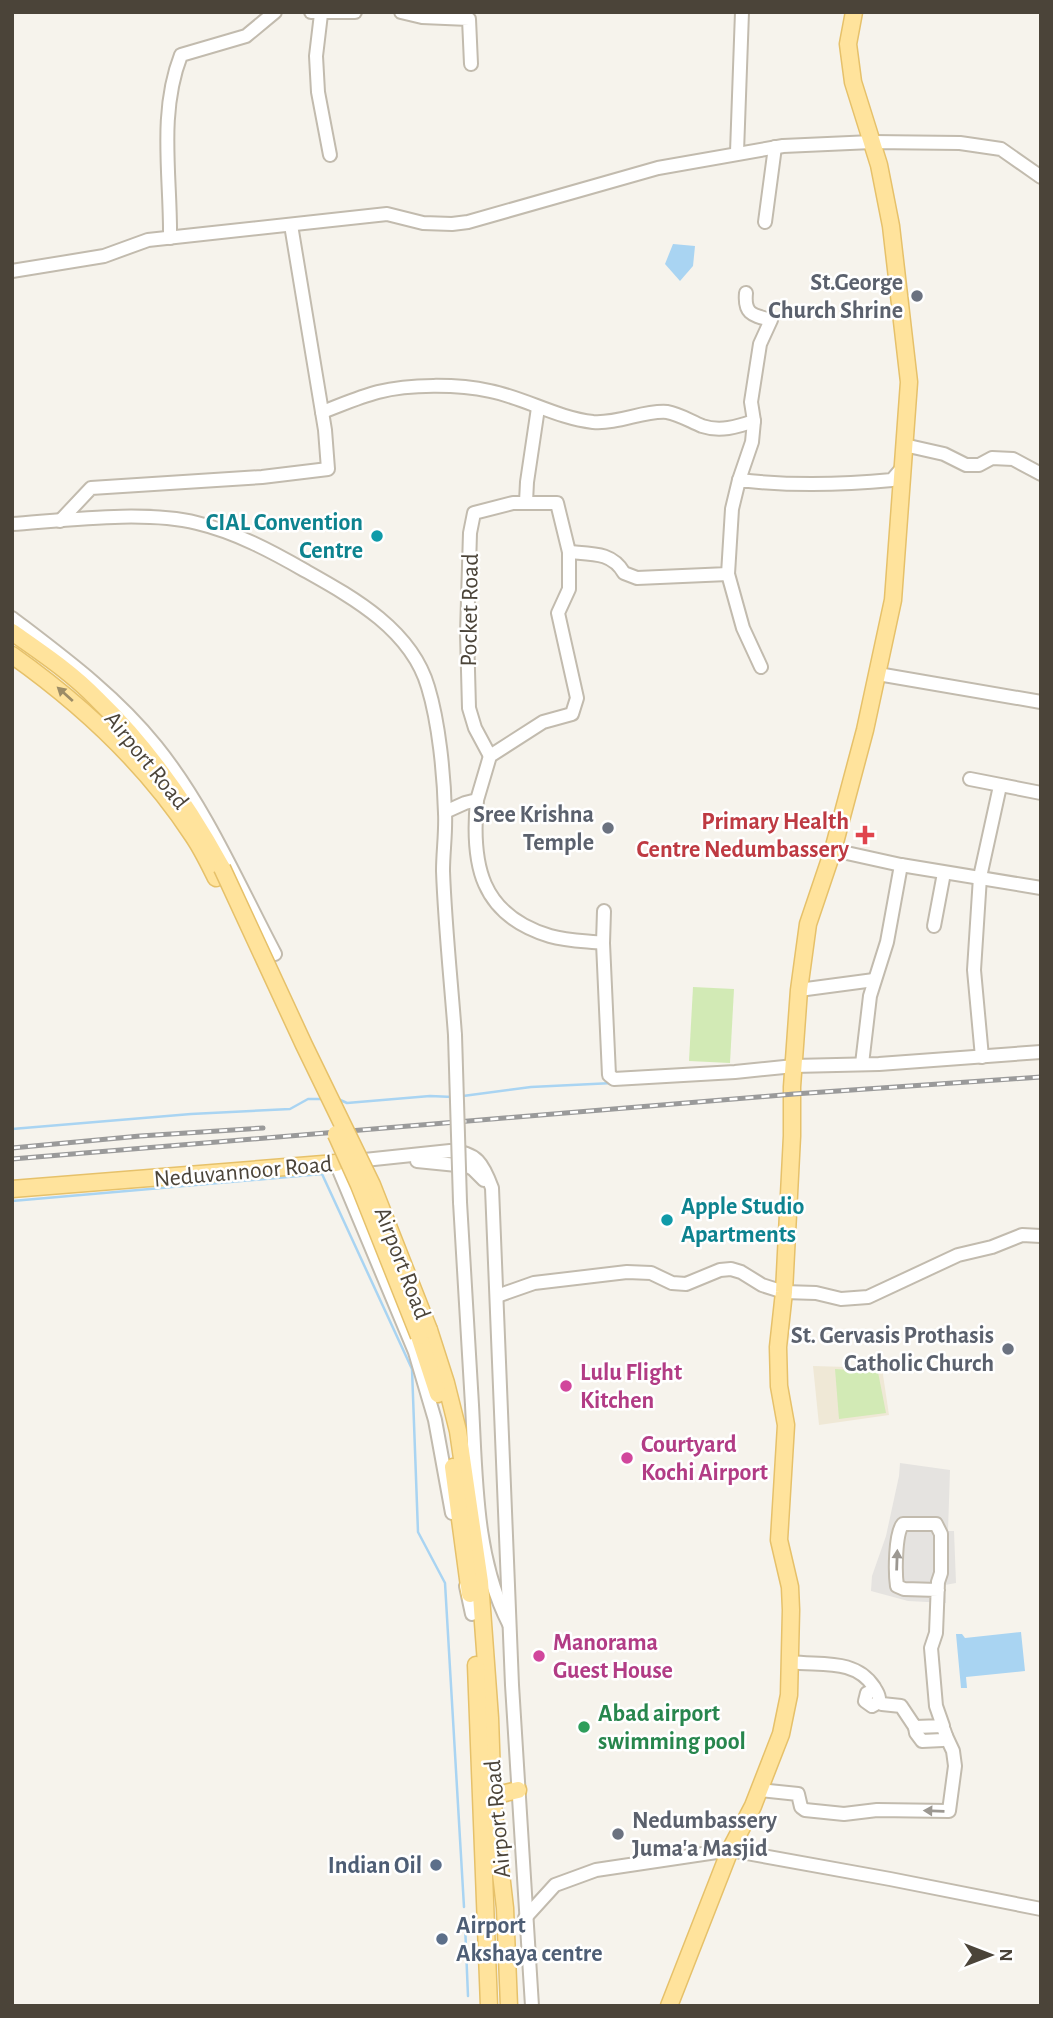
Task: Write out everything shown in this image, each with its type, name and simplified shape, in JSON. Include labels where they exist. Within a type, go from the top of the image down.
[{"type":"main road","points":[[669,2006],[730,1850],[759,1790],[781,1734],[789,1695],[790,1587],[779,1540],[786,1425],[779,1386],[778,1347],[784,1293],[799,990],[808,924],[833,850],[878,674],[893,600],[909,382],[891,226],[872,142],[853,82],[848,44],[854,12]]},
{"type":"main road","name":"Airport Road","points":[[12,632],[63,668],[97,698],[149,754],[202,830],[359,1185],[419,1336],[449,1439],[468,1534],[487,1672],[493,1805],[505,1908],[509,2006]]},
{"type":"main road","name":"Airport Road","points":[[12,655],[53,683],[142,770],[219,873]]},
{"type":"main road","name":"Neduvannoor Road","points":[[12,1189],[340,1170]]},
{"type":"main road","name":"Airport Road","points":[[468,1534],[477,1684],[489,2006]]},
{"type":"main road","points":[[493,1805],[501,1794],[518,1790]]},
{"type":"street","points":[[170,239],[167,141],[169,99],[181,55],[246,36],[275,12]]},
{"type":"street","points":[[330,155],[318,92],[316,13],[355,12]]},
{"type":"street","points":[[401,12],[422,17],[469,19],[471,64]]},
{"type":"street","points":[[737,152],[742,12]]},
{"type":"street","points":[[12,271],[104,256],[148,240],[387,214],[423,223],[468,222],[659,167],[775,147],[872,142],[960,142],[1001,149],[1041,177]]},
{"type":"street","points":[[765,222],[775,147]]},
{"type":"street","points":[[60,521],[91,488],[262,477],[328,469],[322,412],[291,225]]},
{"type":"street","points":[[746,293],[748,311],[771,320],[760,344],[751,402],[754,421],[752,442],[732,509],[728,574],[743,628],[761,667]]},
{"type":"street","points":[[322,412],[379,392],[404,387],[443,387],[491,391],[538,408],[591,422],[613,422],[659,412],[670,413],[715,429],[726,429],[754,421]]},
{"type":"street","points":[[526,502],[538,408]]},
{"type":"street","points":[[904,446],[944,454],[966,465],[979,466],[992,458],[1013,459],[1041,474]]},
{"type":"street","points":[[739,480],[768,484],[852,484],[892,480],[903,467]]},
{"type":"street","name":"Pocket Road","points":[[490,756],[475,728],[469,708],[467,664],[470,533],[474,513],[526,502],[557,503],[569,552]]},
{"type":"street","points":[[12,524],[148,518],[196,522],[236,535],[270,551],[356,600],[401,639],[417,661],[428,685],[436,721],[445,812],[443,870],[477,1486],[494,1589],[511,1628]]},
{"type":"street","points":[[603,943],[551,937],[521,923],[498,906],[482,883],[475,824],[477,800],[490,756],[543,722],[572,714],[577,698],[558,613],[569,589],[569,552],[604,555],[618,563],[624,573],[638,578],[728,574]]},
{"type":"street","points":[[12,618],[79,668],[156,746],[194,800],[275,954]]},
{"type":"street","points":[[878,674],[1041,702]]},
{"type":"street","points":[[970,779],[1041,793]]},
{"type":"street","points":[[982,1057],[974,970],[980,877],[999,786]]},
{"type":"street","points":[[445,812],[477,800]]},
{"type":"street","points":[[833,850],[944,873],[1041,888]]},
{"type":"street","points":[[862,1064],[865,1023],[874,980],[887,942],[901,865]]},
{"type":"street","points":[[934,926],[944,873]]},
{"type":"street","points":[[604,911],[603,943],[611,1077],[614,1079],[1041,1052]]},
{"type":"street","points":[[799,990],[874,980]]},
{"type":"street","name":"Neduvannoor Road","points":[[340,1170],[424,1158],[450,1151],[467,1152],[486,1172],[492,1188]]},
{"type":"street","points":[[424,1158],[467,1166],[492,1188],[518,1790],[532,2006]]},
{"type":"street","points":[[340,1170],[415,1352],[435,1420],[472,1614]]},
{"type":"street","points":[[497,1296],[534,1283],[616,1273],[651,1273],[680,1284],[720,1270],[731,1269],[784,1293],[816,1293],[841,1298],[868,1297],[958,1255],[992,1247],[1022,1235],[1041,1236]]},
{"type":"street","points":[[759,1790],[798,1794],[801,1807],[805,1810],[844,1814],[877,1810],[951,1810],[956,1766],[936,1706],[932,1675],[931,1644],[936,1633],[941,1557],[938,1527],[936,1524],[903,1524],[898,1540],[897,1586],[904,1590],[938,1590]]},
{"type":"street","points":[[791,1662],[848,1667],[866,1677],[877,1696],[901,1706],[915,1727],[945,1731]]},
{"type":"street","points":[[525,1918],[555,1885],[596,1870],[730,1850],[1041,1909]]},
{"type":"shaded area","points":[[813,1366],[882,1368],[889,1415],[819,1425]]},
{"type":"shaded area","points":[[900,1463],[950,1470],[948,1531],[954,1531],[956,1583],[945,1585],[946,1603],[908,1601],[871,1591],[872,1576],[886,1536]]},
{"type":"green space","points":[[693,987],[734,989],[730,1063],[689,1061]]},
{"type":"green space","points":[[835,1369],[878,1372],[886,1413],[839,1419]]},
{"type":"water","points":[[673,244],[695,246],[693,266],[680,281],[665,264]]},
{"type":"water","points":[[1021,1632],[1025,1671],[966,1677],[967,1688],[961,1688],[956,1634],[962,1634],[965,1638]]},
{"type":"waterway","points":[[463,1096],[531,1087],[613,1083]]},
{"type":"waterway","points":[[338,1099],[347,1103],[430,1096],[453,1097]]},
{"type":"waterway","points":[[12,1129],[191,1114],[290,1109],[308,1099],[324,1099]]},
{"type":"waterway","points":[[12,1201],[322,1174],[412,1369],[418,1532],[445,1583],[464,1907]]},
{"type":"waterway","points":[[465,1924],[468,1996]]},
{"type":"railway","points":[[12,1159],[794,1094],[1041,1077]]},
{"type":"railway","points":[[12,1148],[263,1128]]},
{"type":"place","name":"St.George Church Shrine","points":[[917,296]]},
{"type":"place","name":"CIAL Convention Centre","points":[[377,536]]},
{"type":"place","name":"Sree Krishna Temple","points":[[608,828]]},
{"type":"place","name":"Primary Health Centre Nedumbassery","points":[[865,835]]},
{"type":"place","name":"Apple Studio Apartments","points":[[667,1220]]},
{"type":"place","name":"St. Gervasis Prothasis Catholic Church","points":[[1008,1349]]},
{"type":"place","name":"Lulu Flight Kitchen","points":[[566,1386]]},
{"type":"place","name":"Courtyard Kochi Airport","points":[[627,1458]]},
{"type":"place","name":"Manorama Guest House","points":[[539,1656]]},
{"type":"place","name":"Abad airport swimming pool","points":[[584,1727]]},
{"type":"place","name":"Nedumbassery Juma'a Masjid","points":[[618,1834]]},
{"type":"place","name":"Indian Oil","points":[[436,1865]]},
{"type":"place","name":"Airport Akshaya centre","points":[[442,1939]]}]
